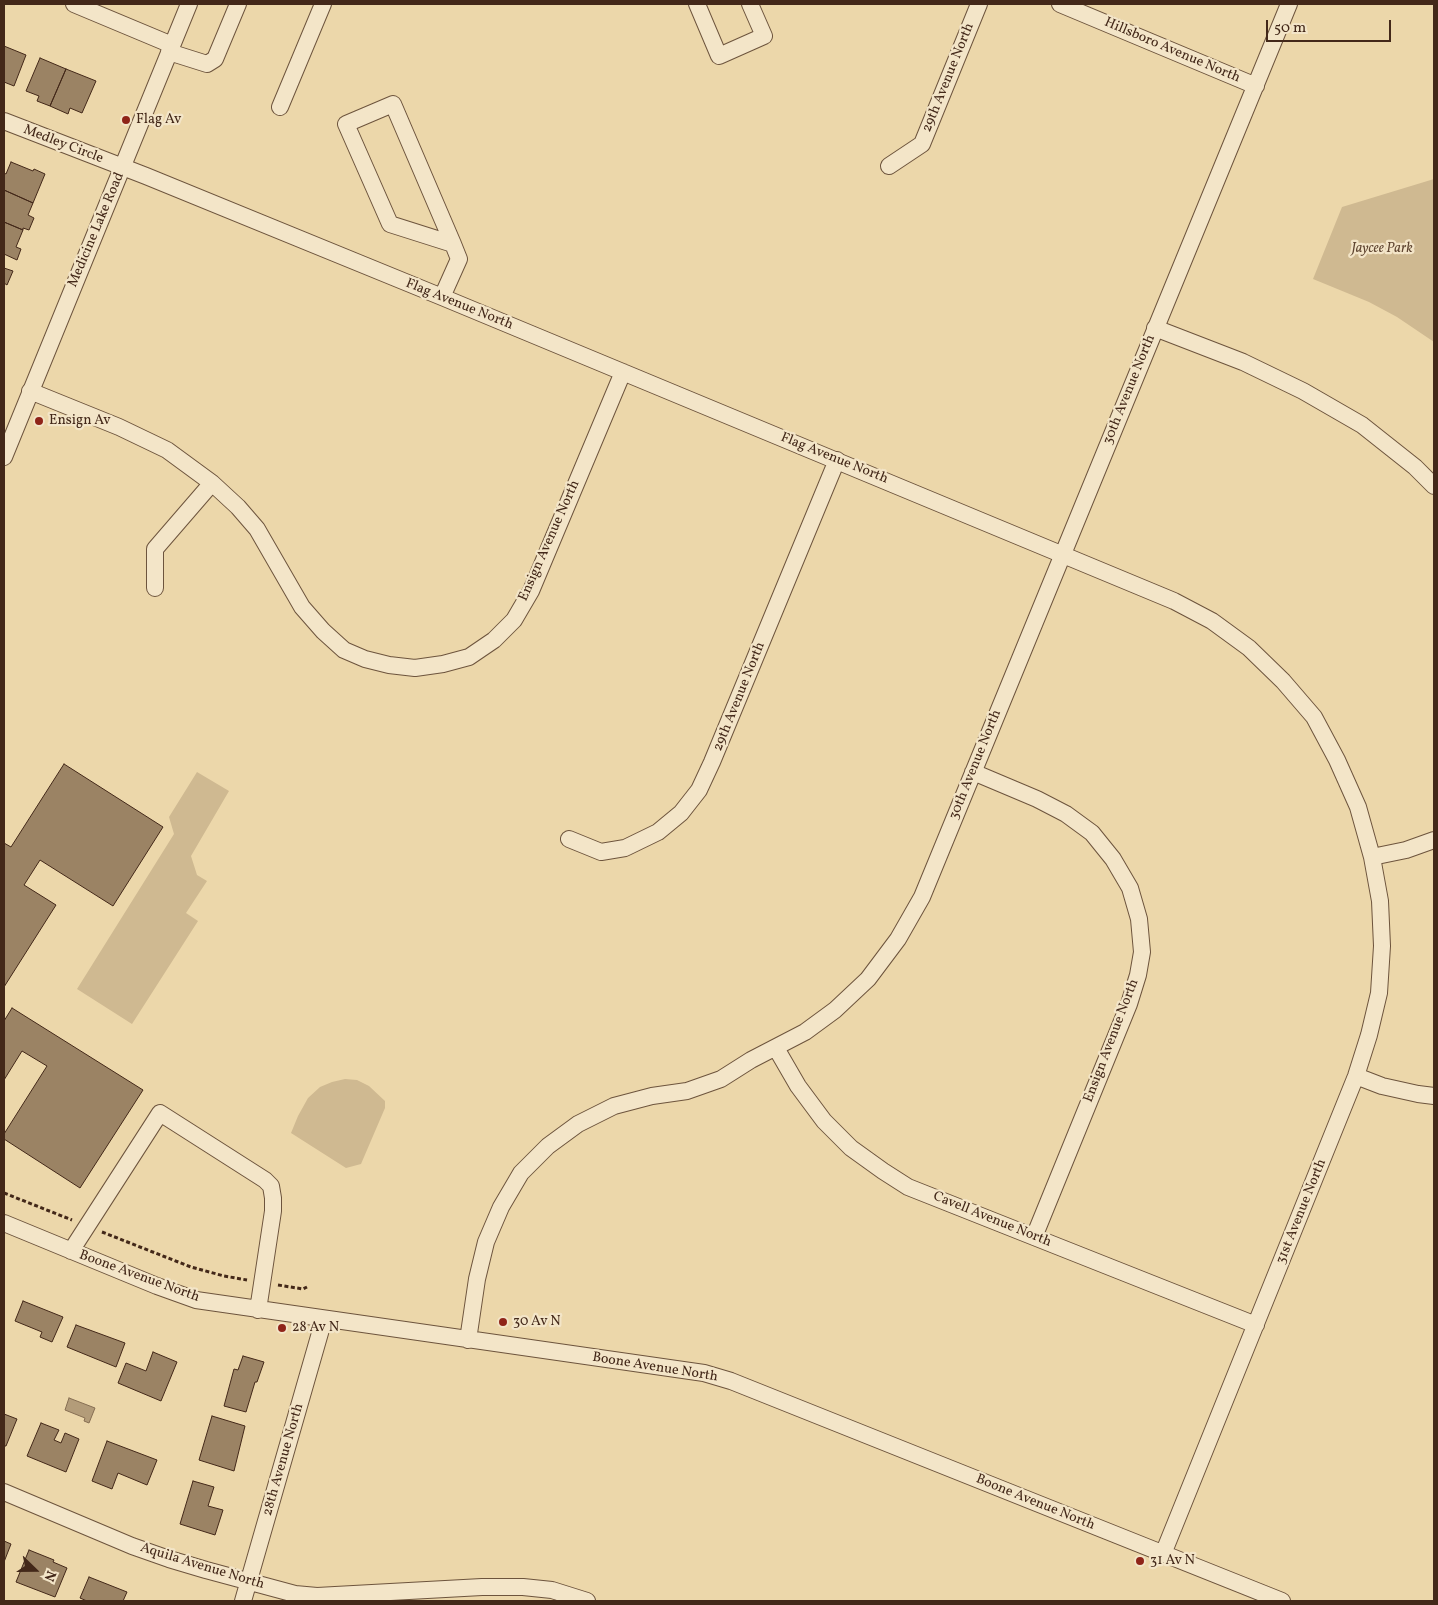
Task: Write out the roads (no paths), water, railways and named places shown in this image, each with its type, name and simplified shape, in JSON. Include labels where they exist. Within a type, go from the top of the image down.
[{"type":"street","points":[[74,4],[207,64],[215,59],[238,4]]},
{"type":"street","name":"Medicine Lake Road","points":[[4,457],[189,4]]},
{"type":"street","points":[[280,107],[323,4]]},
{"type":"street","points":[[696,4],[719,56],[764,36],[750,4]]},
{"type":"street","name":"29th Avenue North","points":[[889,166],[922,144],[979,4]]},
{"type":"street","name":"Hillsboro Avenue North","points":[[1060,4],[1256,86]]},
{"type":"street","name":"30th Avenue North","points":[[468,1340],[477,1279],[490,1234],[501,1207],[521,1174],[548,1146],[578,1124],[614,1106],[652,1096],[687,1091],[721,1079],[751,1060],[805,1032],[835,1010],[868,979],[898,939],[922,896],[1289,4]]},
{"type":"street","points":[[442,298],[459,259],[453,244],[393,104],[346,124],[390,224],[453,244]]},
{"type":"street","name":"Medley Circle","points":[[4,121],[123,168]]},
{"type":"street","name":"Flag Avenue North","points":[[123,168],[837,460],[1174,601],[1212,621],[1249,648],[1283,681],[1314,717],[1337,760],[1358,807],[1372,857]]},
{"type":"street","points":[[1155,328],[1243,362],[1303,391],[1362,425],[1415,467],[1434,486]]},
{"type":"street","name":"Ensign Avenue North","points":[[30,392],[119,427],[167,450],[212,483],[238,507],[257,529],[302,607],[323,631],[344,650],[365,659],[389,665],[415,668],[470,657],[494,640],[514,620],[531,591],[623,372]]},
{"type":"street","name":"29th Avenue North","points":[[569,839],[601,852],[625,848],[658,832],[681,813],[699,790],[837,460]]},
{"type":"street","points":[[155,588],[155,549],[212,483]]},
{"type":"street","name":"Ensign Avenue North","points":[[973,772],[1037,799],[1066,814],[1092,833],[1112,859],[1130,888],[1139,919],[1142,952],[1138,975],[1129,1004],[1034,1237]]},
{"type":"street","points":[[1372,857],[1406,850],[1434,840]]},
{"type":"street","name":"31st Avenue North","points":[[1163,1554],[1356,1076],[1370,1035],[1379,994],[1382,937],[1380,901],[1372,857]]},
{"type":"street","name":"Cavell Avenue North","points":[[776,1048],[798,1086],[824,1121],[851,1148],[908,1187],[1256,1325]]},
{"type":"street","points":[[1356,1076],[1382,1086],[1434,1096]]},
{"type":"street","points":[[71,1251],[160,1113],[265,1180],[270,1186],[273,1198],[273,1211],[258,1310]]},
{"type":"street","name":"Boone Avenue North","points":[[4,1223],[196,1300],[704,1373],[731,1381],[1282,1601]]},
{"type":"street","name":"28th Avenue North","points":[[242,1601],[324,1319]]},
{"type":"street","name":"Aquila Avenue North","points":[[4,1492],[132,1546],[206,1570],[295,1594],[318,1596],[480,1594],[523,1587],[552,1590],[587,1601]]},
{"type":"place","name":"Flag Av","points":[[126,120]]},
{"type":"place","name":"Ensign Av","points":[[39,421]]},
{"type":"place","name":"30 Av N","points":[[503,1322]]},
{"type":"place","name":"28 Av N","points":[[282,1328]]},
{"type":"place","name":"31 Av N","points":[[1140,1561]]},
{"type":"park label","name":"Jaycee Park","points":[[1382,249]]}]
